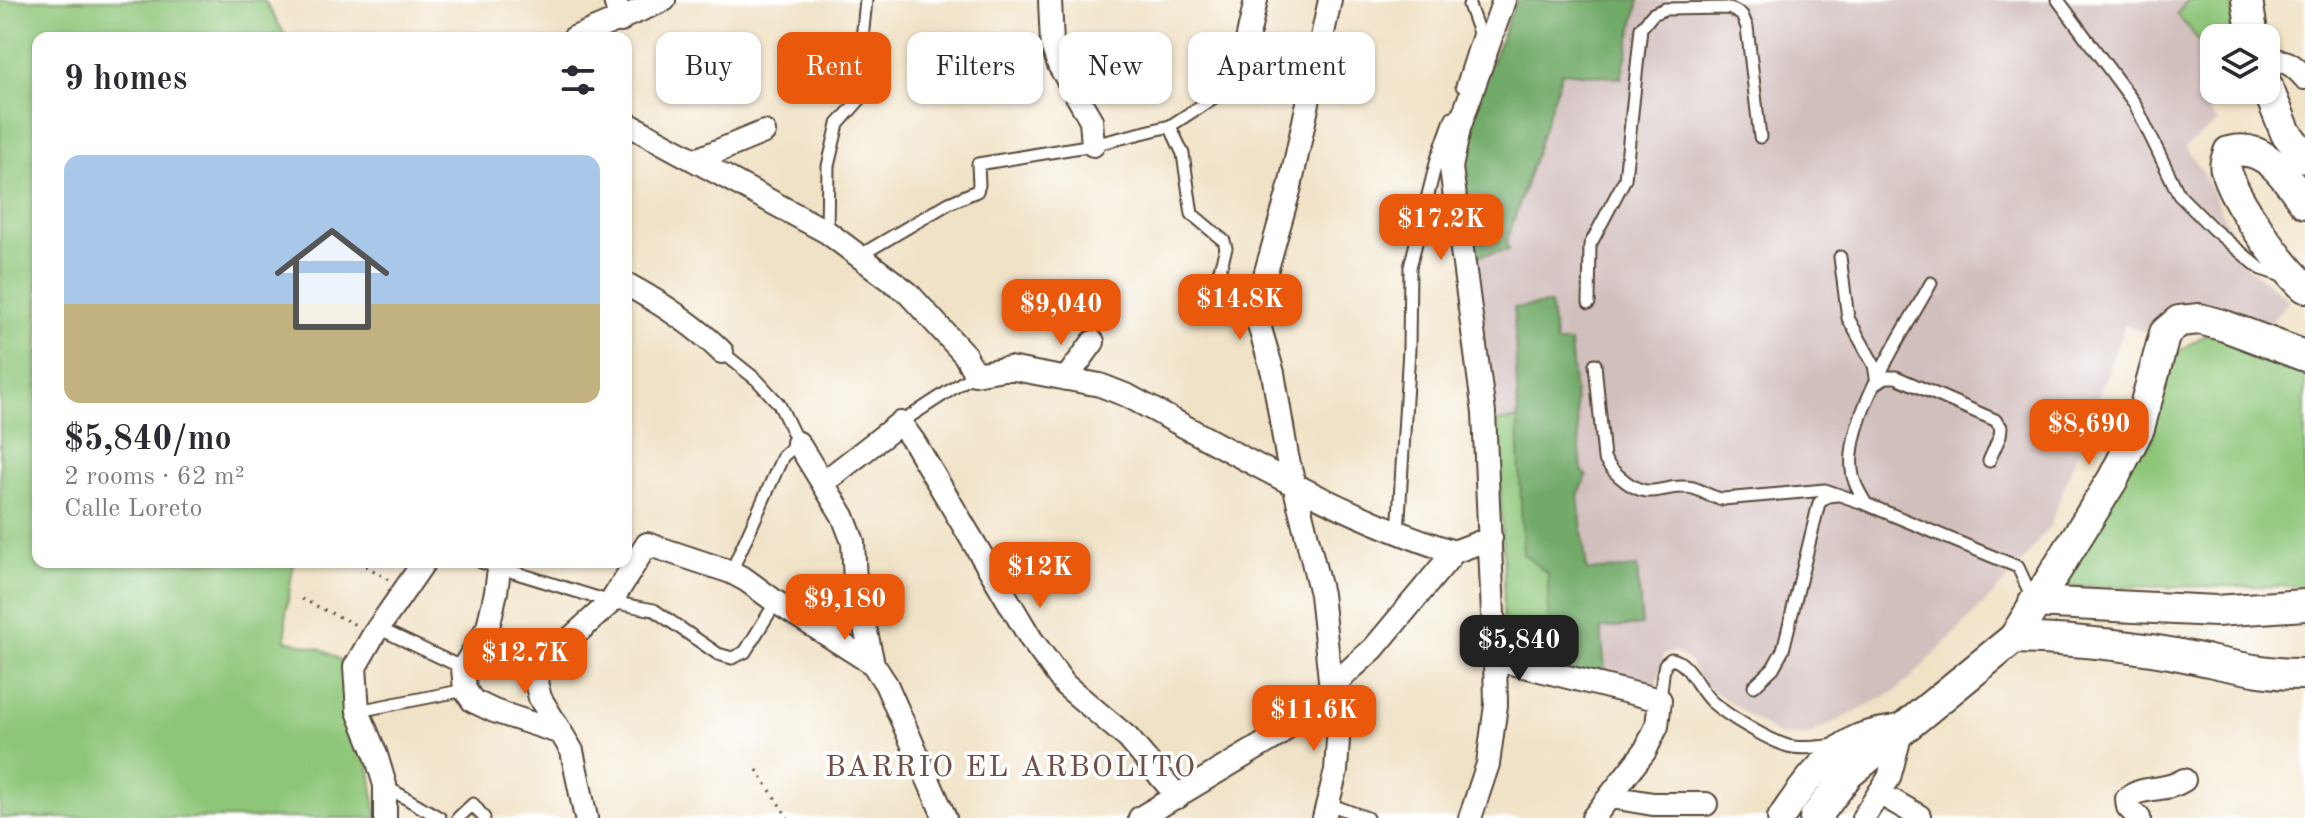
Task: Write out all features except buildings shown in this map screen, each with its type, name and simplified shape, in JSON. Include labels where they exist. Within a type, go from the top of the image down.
[{"type":"main road","points":[[2247,0],[2251,24]]},
{"type":"main road","points":[[2274,104],[2286,133],[2305,157]]},
{"type":"main road","points":[[2302,284],[2264,240],[2230,182],[2224,166],[2229,152],[2243,148],[2262,155],[2282,173],[2305,203]]},
{"type":"main road","points":[[1815,818],[1848,774],[2014,638],[2113,479],[2139,428],[2165,333],[2179,321],[2200,319],[2305,356]]},
{"type":"main road","points":[[2034,602],[2216,611],[2305,605]]},
{"type":"main road","points":[[2014,638],[2109,643],[2247,671],[2305,674]]},
{"type":"street","points":[[583,32],[618,10],[664,0]]},
{"type":"street","points":[[1050,0],[1052,45],[1059,65],[1091,120],[1093,145]]},
{"type":"street","points":[[1249,32],[1256,0]]},
{"type":"street","points":[[1323,32],[1330,0]]},
{"type":"street","points":[[1470,818],[1488,764],[1496,705],[1495,659],[1484,413],[1451,168],[1454,127],[1504,0]]},
{"type":"street","points":[[2280,60],[2295,65],[2305,78]]},
{"type":"street","points":[[1308,104],[1290,187],[1260,293],[1259,325],[1273,373],[1287,456],[1321,594],[1331,689],[1339,724],[1336,771],[1327,811]]},
{"type":"street","points":[[632,126],[827,232],[908,293],[965,355],[975,374],[1009,368],[1100,385],[1128,396],[1296,485],[1398,534],[1454,552]]},
{"type":"street","points":[[696,160],[764,132]]},
{"type":"street","points":[[632,287],[695,328],[722,352]]},
{"type":"street","points":[[1066,379],[1093,342]]},
{"type":"street","points":[[823,483],[900,423],[1031,639],[1065,685],[1128,738],[1178,797]]},
{"type":"street","points":[[798,443],[843,516],[853,542],[855,582],[873,664],[886,684],[945,818]]},
{"type":"street","points":[[1140,818],[1277,736],[1374,648],[1454,552],[1491,538]]},
{"type":"street","points":[[586,818],[572,751],[540,698],[536,682],[540,666],[611,602],[647,544],[731,572],[873,664]]},
{"type":"street","points":[[385,818],[385,785],[358,711],[355,667],[420,568]]},
{"type":"street","points":[[493,568],[488,627],[464,679],[473,701],[561,733]]},
{"type":"street","points":[[1495,659],[1660,700],[1657,726],[1645,751],[1593,818]]},
{"type":"street","points":[[1781,818],[1816,770],[1856,738],[1903,727],[1889,778],[1863,818]]},
{"type":"street","points":[[2139,818],[2128,807],[2127,799],[2137,790],[2171,787],[2184,780]]},
{"type":"street","points":[[1879,793],[1919,816]]},
{"type":"street","points":[[1611,797],[1653,804],[1706,804]]},
{"type":"lane","points":[[827,232],[828,166],[838,124],[869,89],[867,65],[861,49],[866,0]]},
{"type":"lane","points":[[1589,303],[1590,245],[1625,179],[1641,28],[1654,0]]},
{"type":"lane","points":[[2058,0],[2135,104],[2179,195],[2213,229],[2261,269],[2302,284]]},
{"type":"lane","points":[[1398,534],[1409,349],[1410,267],[1437,159],[1454,127],[1479,33],[1469,5]]},
{"type":"lane","points":[[1641,28],[1653,14],[1665,9],[1729,8],[1742,15],[1747,27],[1760,137]]},
{"type":"lane","points":[[859,256],[949,203],[977,191],[978,164],[1093,145],[1170,126],[1204,104]]},
{"type":"lane","points":[[1170,126],[1183,154],[1192,214],[1224,241],[1226,248],[1216,283],[1260,293]]},
{"type":"lane","points":[[1840,257],[1848,318],[1874,365],[1877,383]]},
{"type":"lane","points":[[1866,504],[1856,487],[1852,469],[1854,442],[1861,415],[1931,283]]},
{"type":"lane","points":[[722,352],[757,380],[779,404],[798,443],[783,456],[731,572]]},
{"type":"lane","points":[[1595,364],[1604,458],[1608,466],[1633,489],[1643,492],[1689,488],[1723,499],[1825,490],[2018,567],[2034,602]]},
{"type":"lane","points":[[900,423],[975,374]]},
{"type":"lane","points":[[1877,383],[1886,377],[1896,377],[1995,420],[2001,427],[2000,436],[1989,461]]},
{"type":"lane","points":[[1754,686],[1773,668],[1783,650],[1819,503],[1828,496],[1842,495]]},
{"type":"lane","points":[[505,568],[611,602],[654,610],[718,654],[732,658],[745,652],[776,602]]},
{"type":"lane","points":[[376,631],[464,679]]},
{"type":"lane","points":[[1660,700],[1665,664],[1671,659],[1677,660],[1687,667],[1694,681],[1713,703],[1769,738],[1790,747],[1847,745]]},
{"type":"lane","points":[[358,711],[464,679]]},
{"type":"lane","points":[[385,785],[440,818]]},
{"type":"lane","points":[[458,818],[473,804],[484,818]]},
{"type":"lane","points":[[1327,811],[1367,818]]},
{"type":"path","points":[[369,568],[405,589]]},
{"type":"path","points":[[302,599],[376,631]]},
{"type":"path","points":[[757,770],[788,818]]},
{"type":"shaded area","points":[[1516,0],[2188,0],[2177,14],[2200,42],[2200,92],[2195,95],[2218,122],[2185,147],[2203,173],[2234,237],[2225,248],[2289,300],[2263,333],[2188,301],[2174,303],[2163,311],[2153,335],[2125,325],[2050,525],[2013,574],[1894,692],[1809,735],[1779,736],[1700,682],[1691,663],[1676,652],[1664,654],[1655,693],[1548,666],[1548,574],[1523,554],[1518,420],[1497,422],[1471,257]]},
{"type":"green space","points":[[0,0],[264,0],[283,32],[32,32],[32,568],[293,568],[286,612],[286,640],[321,649],[345,663],[369,765],[377,818],[0,818]]},
{"type":"green space","points":[[1516,0],[1639,0],[1621,78],[1562,72],[1506,244],[1509,250],[1471,257],[1460,165],[1475,104]]},
{"type":"green space","points":[[2188,0],[2229,0],[2238,24],[2200,24],[2200,42],[2177,14]]},
{"type":"green space","points":[[1550,304],[1556,343],[1570,343],[1582,470],[1587,476],[1578,496],[1587,571],[1637,567],[1642,625],[1601,628],[1606,680],[1548,666],[1548,574],[1523,554],[1514,308]]},
{"type":"green space","points":[[2210,331],[2305,366],[2305,586],[2047,587],[2174,355]]},
{"type":"green space","points":[[1518,419],[1523,554],[1548,574],[1548,666],[1502,653],[1504,575],[1497,422]]},
{"type":"district","name":"BARRIO EL ARBOLITO","points":[[1011,768]]}]
